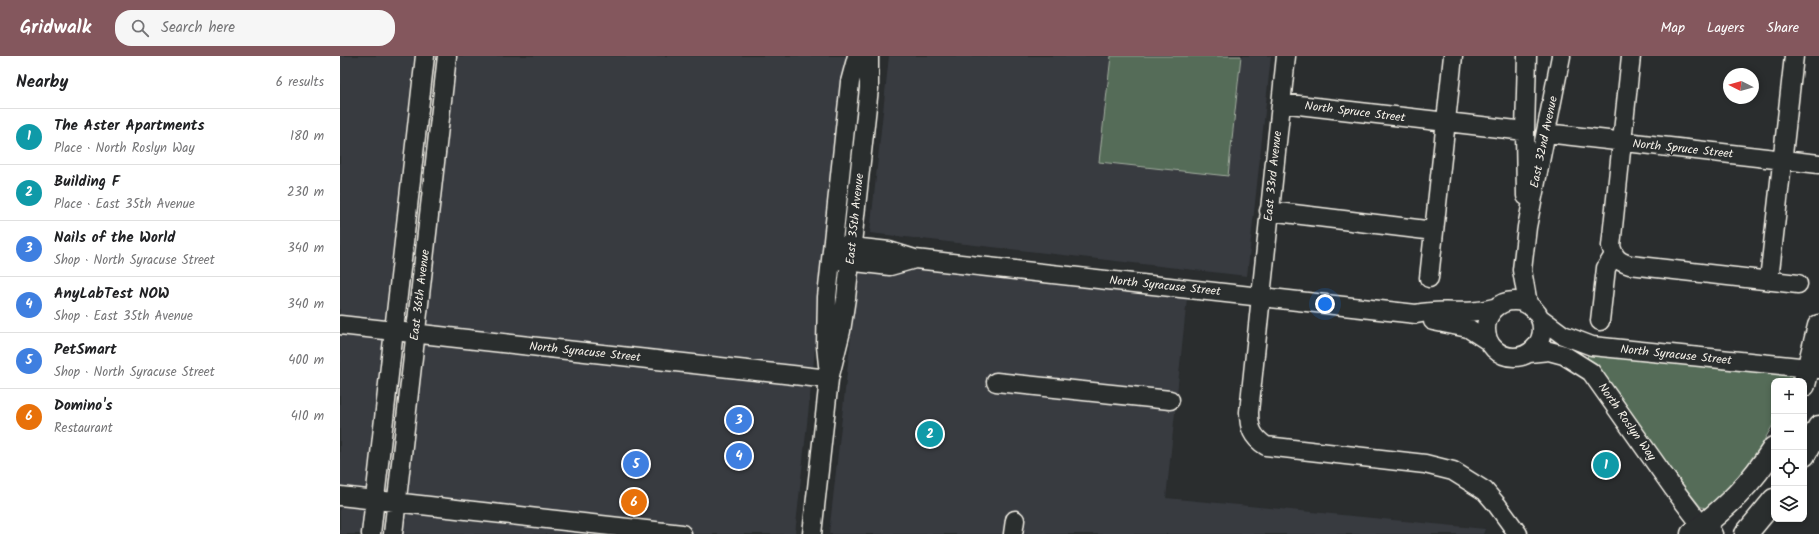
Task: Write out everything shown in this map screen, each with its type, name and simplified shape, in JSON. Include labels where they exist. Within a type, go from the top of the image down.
[{"type":"main road","points":[[1811,374],[1819,326]]},
{"type":"main road","points":[[1807,450],[1819,427]]},
{"type":"main road","points":[[1702,531],[1739,494],[1772,450]]},
{"type":"main road","points":[[1746,534],[1771,504]]},
{"type":"street","name":"East 36th Avenue","points":[[371,534],[425,56]]},
{"type":"street","name":"East 36th Avenue","points":[[393,534],[447,56]]},
{"type":"street","name":"East 35th Avenue","points":[[829,379],[826,346],[826,316],[850,82],[857,56]]},
{"type":"street","name":"East 35th Avenue","points":[[812,534],[829,379],[841,331],[851,254],[869,88],[869,56]]},
{"type":"street","name":"East 33rd Avenue","points":[[1286,56],[1260,297],[1249,426],[1256,439],[1266,446],[1425,464],[1453,471],[1485,491],[1518,534]]},
{"type":"street","points":[[1429,278],[1453,56]]},
{"type":"street","name":"East 32nd Avenue","points":[[1527,56],[1525,131],[1527,227]]},
{"type":"street","name":"East 32nd Avenue","points":[[1528,304],[1522,270],[1527,227],[1561,56]]},
{"type":"street","points":[[1631,56],[1611,246],[1614,255],[1619,262],[1630,265],[1798,284]]},
{"type":"street","points":[[1769,280],[1794,56]]},
{"type":"street","name":"North Spruce Street","points":[[1281,103],[1525,131]]},
{"type":"street","name":"North Spruce Street","points":[[1546,133],[1819,164]]},
{"type":"street","points":[[1269,211],[1434,231]]},
{"type":"street","name":"North Syracuse Street","points":[[832,252],[851,254],[890,266],[914,259],[1416,314],[1429,311],[1470,313],[1500,305]]},
{"type":"street","points":[[1600,321],[1606,268],[1614,255]]},
{"type":"street","name":"East 32nd Avenue","points":[[1500,305],[1522,270]]},
{"type":"street","points":[[1520,301],[1528,304],[1535,310],[1540,318],[1542,328],[1541,337],[1536,346],[1529,353],[1521,357],[1506,356],[1494,349],[1488,341],[1485,333],[1489,315],[1500,305],[1520,301]]},
{"type":"street","name":"North Syracuse Street","points":[[1416,314],[1427,320],[1468,328],[1488,341]]},
{"type":"street","name":"North Syracuse Street","points":[[1540,318],[1564,336],[1592,346],[1811,374]]},
{"type":"street","name":"North Syracuse Street","points":[[340,325],[829,379]]},
{"type":"street","name":"North Roslyn Way","points":[[1529,353],[1549,351],[1564,355],[1590,372],[1702,531]]},
{"type":"street","points":[[996,382],[1170,400]]},
{"type":"street","points":[[340,496],[682,534]]},
{"type":"shaded area","points":[[340,56],[414,56],[366,485],[364,534],[340,534]]},
{"type":"shaded area","points":[[456,56],[847,56],[795,534],[398,534]]},
{"type":"shaded area","points":[[889,56],[1271,56],[1247,276],[870,233]]},
{"type":"shaded area","points":[[927,270],[1187,298],[1166,498],[1485,529],[1483,534],[829,534],[858,274],[860,271]]},
{"type":"green space","points":[[1111,56],[1241,56],[1228,176],[1099,162]]},
{"type":"green space","points":[[1589,352],[1792,374],[1794,376],[1793,378],[1771,378],[1771,428],[1747,465],[1728,489],[1709,508],[1701,507],[1623,404],[1586,361]]},
{"type":"place","name":"Nails of the World","points":[[739,420]]},
{"type":"place","name":"Building F","points":[[930,434]]},
{"type":"place","name":"AnyLabTest NOW","points":[[739,456]]},
{"type":"place","name":"PetSmart","points":[[636,464]]},
{"type":"place","name":"The Aster Apartments","points":[[1606,465]]},
{"type":"place","name":"Domino's","points":[[634,502]]}]
